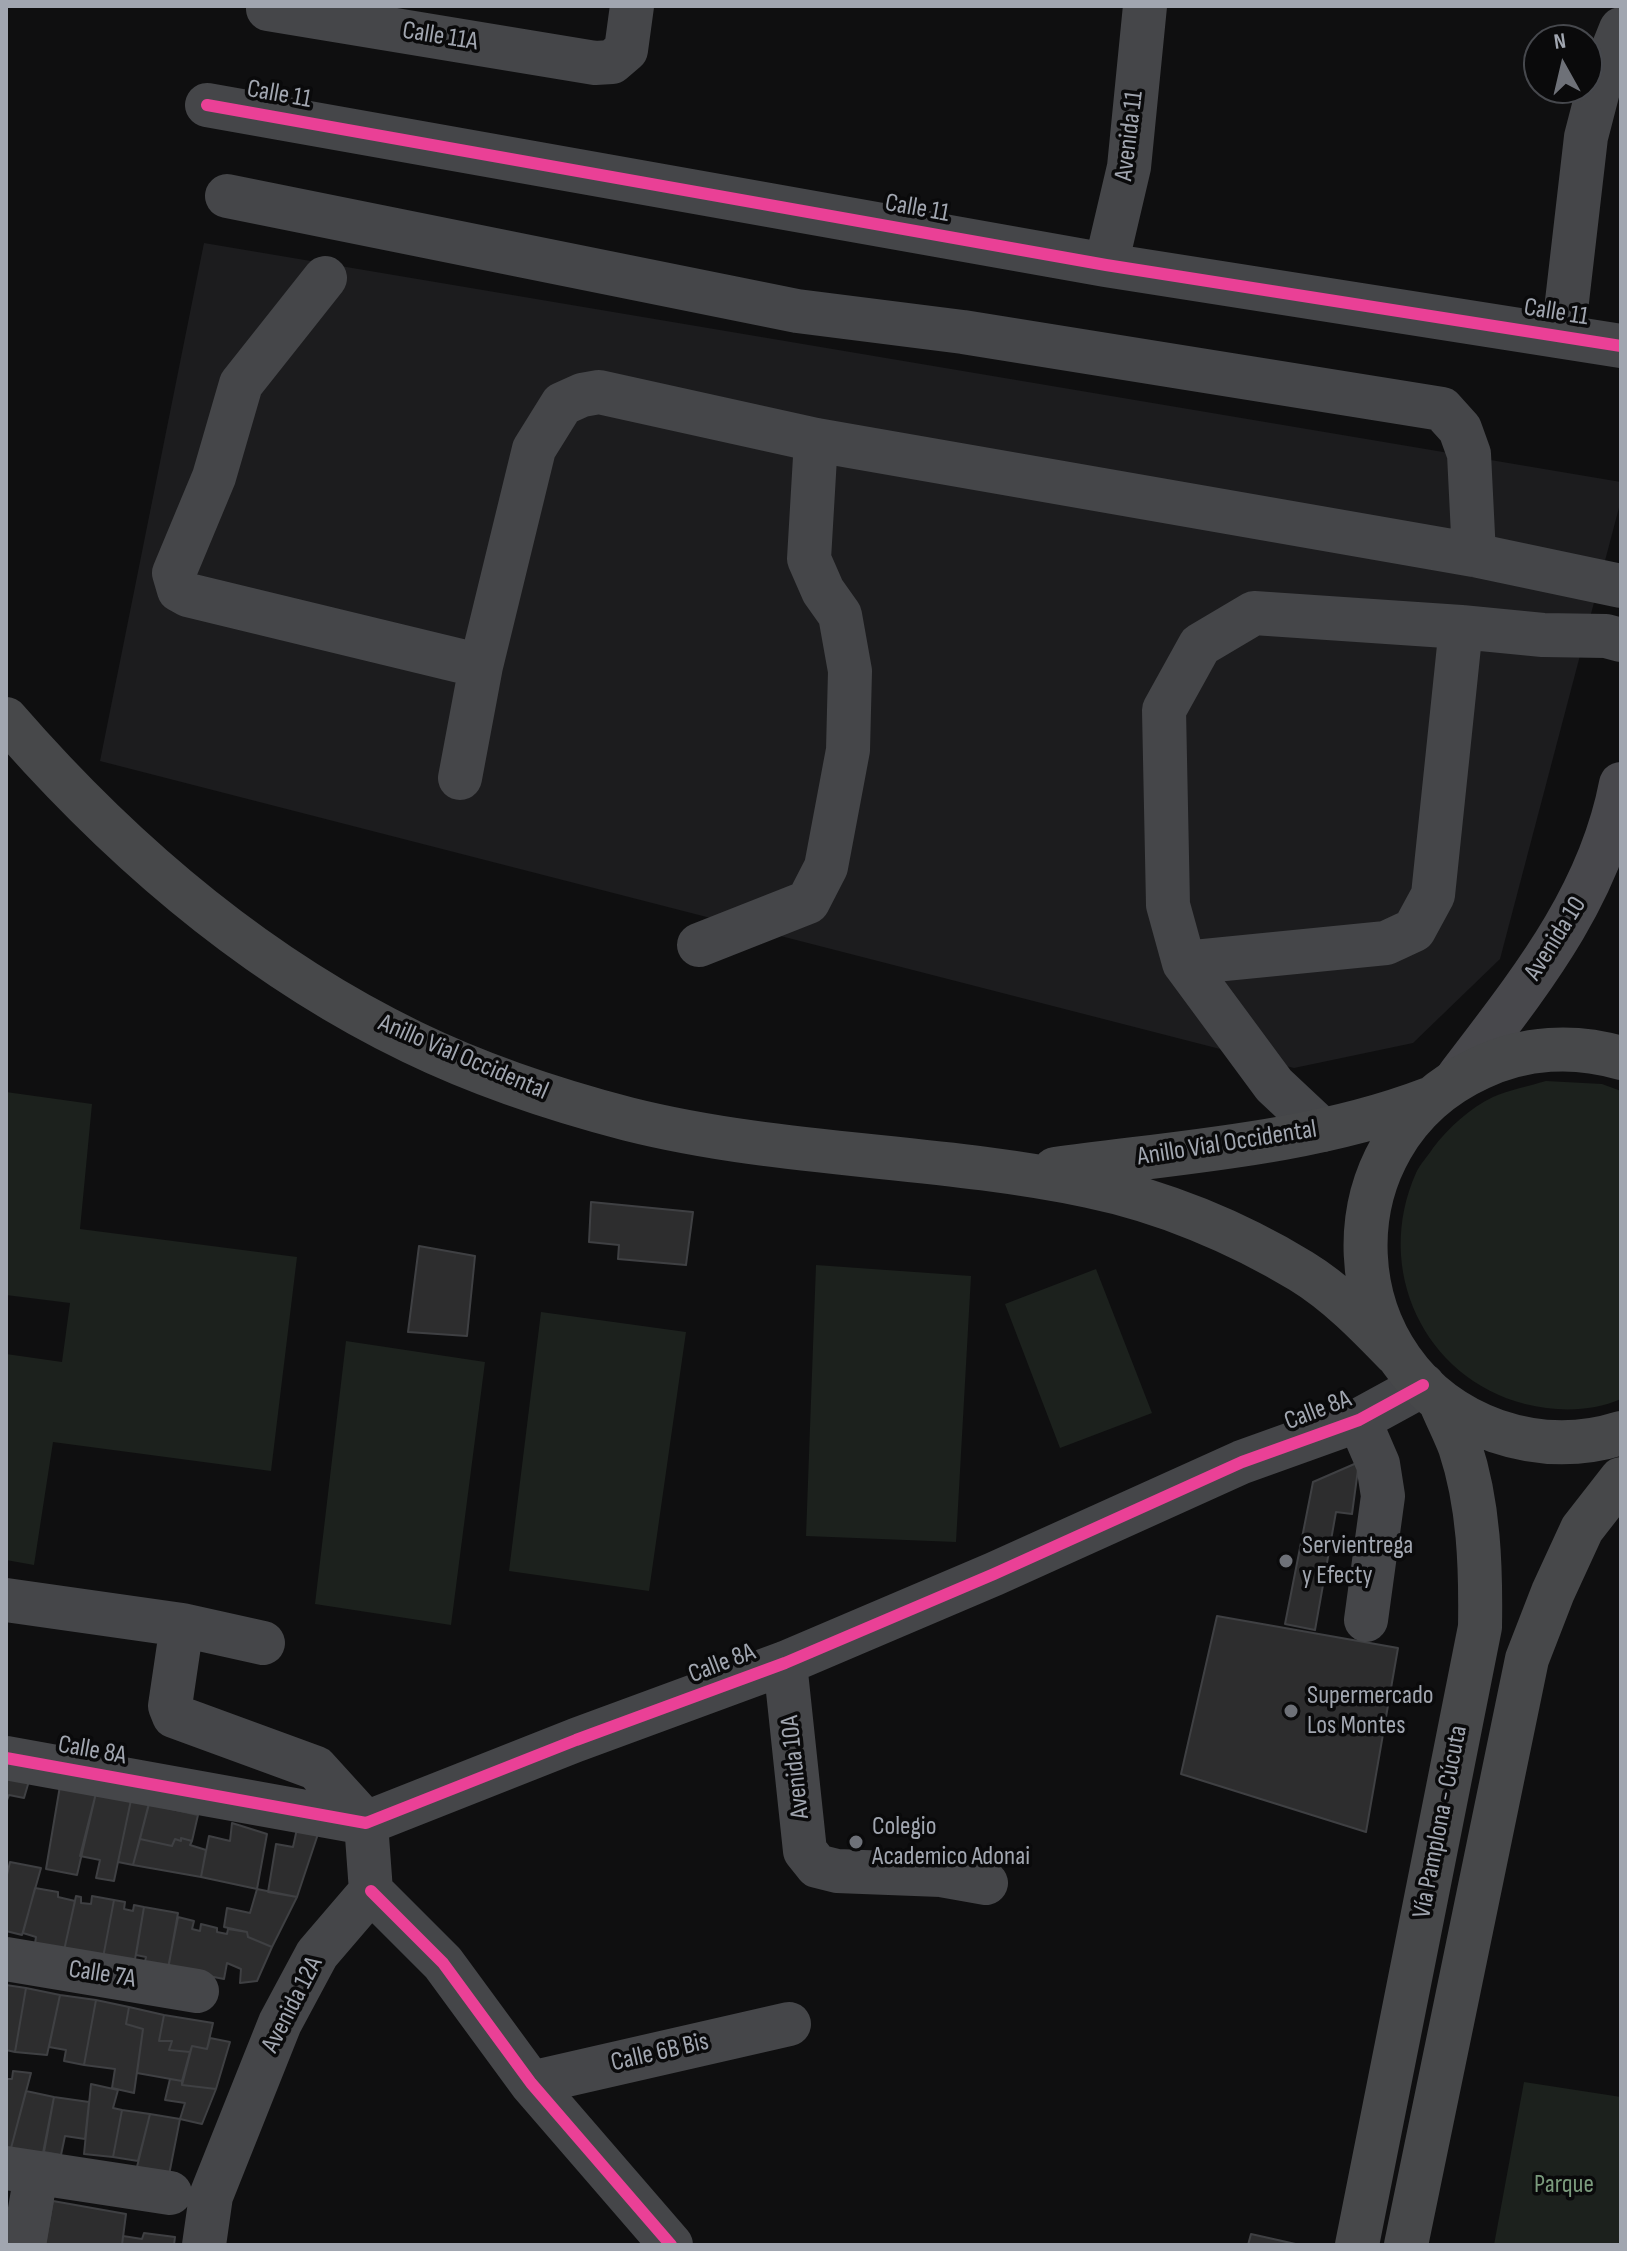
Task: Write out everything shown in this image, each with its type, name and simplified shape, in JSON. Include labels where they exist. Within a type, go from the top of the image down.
[{"type":"highway","name":"Anillo Vial Occidental","points":[[6,719],[47,766],[161,875],[277,964],[411,1041],[500,1078],[629,1119],[722,1138],[1022,1174],[1092,1186],[1169,1208],[1303,1272],[1357,1315],[1420,1380]]},
{"type":"highway","name":"Anillo Vial Occidental","points":[[1022,1174],[1322,1130],[1391,1113],[1503,1057],[1550,1048],[1598,1051],[1621,1058]]},
{"type":"highway","name":"Vía Pamplona - Cúcuta","points":[[1357,2245],[1480,1627],[1481,1566],[1472,1498],[1460,1447],[1374,1306],[1367,1280],[1364,1240],[1369,1201],[1382,1163],[1403,1129],[1444,1088]]},
{"type":"highway","points":[[1420,1380],[1476,1423],[1516,1438],[1559,1443],[1602,1439],[1621,1433]]},
{"type":"highway","name":"Vía Pamplona - Cúcuta","points":[[1411,2240],[1527,1659],[1582,1529],[1621,1479]]},
{"type":"main road","name":"Avenida 10","points":[[1444,1088],[1541,968],[1563,933],[1590,883],[1606,843],[1621,784]]},
{"type":"street","name":"Calle 11A","points":[[268,9],[595,63],[612,62],[626,50],[632,6]]},
{"type":"street","name":"Avenida 11","points":[[1106,265],[1129,167],[1145,6]]},
{"type":"street","points":[[1563,336],[1586,137],[1601,79],[1621,29]]},
{"type":"street","name":"Calle 11","points":[[207,105],[1106,265],[1621,346]]},
{"type":"street","points":[[227,196],[797,311],[963,332],[1442,409],[1460,429],[1469,454],[1474,555]]},
{"type":"street","points":[[325,278],[241,384],[214,477],[174,573],[179,590],[188,595],[481,666]]},
{"type":"street","points":[[460,778],[481,666],[534,449],[562,404],[599,392],[816,440],[1474,555],[1621,586]]},
{"type":"street","points":[[699,945],[808,902],[826,867],[848,750],[850,671],[840,615],[823,591],[809,559],[816,440]]},
{"type":"street","points":[[1322,1130],[1274,1085],[1184,963],[1168,905],[1164,710],[1200,645],[1254,613],[1543,635],[1606,636],[1621,640]]},
{"type":"street","points":[[1184,963],[1386,943],[1414,930],[1433,895],[1461,627]]},
{"type":"street","name":"Calle 8A","points":[[6,1758],[366,1823],[576,1740],[785,1663],[994,1574],[1242,1462],[1359,1420],[1420,1380]]},
{"type":"street","points":[[1359,1420],[1378,1464],[1383,1496],[1366,1620]]},
{"type":"street","points":[[6,1600],[182,1625],[263,1643]]},
{"type":"street","points":[[182,1625],[170,1706],[174,1716],[316,1768],[366,1823],[371,1891],[443,1963],[531,2083],[671,2245]]},
{"type":"street","name":"Avenida 10A","points":[[785,1663],[805,1851],[817,1866],[837,1871],[941,1875],[986,1883]]},
{"type":"street","name":"Avenida 12A","points":[[204,2245],[190,2194],[317,1954],[371,1891]]},
{"type":"street","name":"Calle 7A","points":[[6,1959],[197,1991]]},
{"type":"street","name":"Calle 6B Bis","points":[[531,2083],[789,2024]]},
{"type":"street","points":[[24,2245],[21,2171],[190,2194]]},
{"type":"shaded area","points":[[204,243],[1621,482],[1621,500],[1500,959],[1413,1043],[1294,1068],[100,761]]},
{"type":"green space","points":[[1546,1081],[1602,1084],[1621,1091],[1621,1399],[1586,1408],[1562,1409],[1525,1404],[1490,1391],[1459,1370],[1435,1345],[1416,1315],[1405,1281],[1401,1246],[1404,1209],[1422,1163],[1445,1133],[1476,1107],[1499,1095]]},
{"type":"green space","points":[[6,1092],[92,1104],[80,1229],[297,1257],[271,1471],[53,1442],[34,1565],[6,1560],[6,1354],[62,1362],[70,1303],[6,1295]]},
{"type":"green space","points":[[816,1265],[971,1276],[956,1542],[806,1536]]},
{"type":"green space","points":[[1096,1269],[1152,1413],[1060,1448],[1005,1304]]},
{"type":"green space","points":[[541,1312],[686,1332],[649,1591],[509,1571]]},
{"type":"green space","points":[[346,1341],[485,1362],[451,1625],[315,1604]]},
{"type":"green space","name":"Parque","points":[[1524,2082],[1621,2097],[1621,2245],[1494,2245]]},
{"type":"building","points":[[591,1202],[693,1212],[686,1265],[618,1259],[619,1245],[589,1242]]},
{"type":"building","points":[[419,1246],[475,1256],[467,1336],[408,1332]]},
{"type":"building","points":[[1359,1462],[1352,1514],[1336,1512],[1315,1630],[1285,1624],[1313,1482]]},
{"type":"building","name":"Supermercado Los Montes","points":[[1217,1616],[1398,1648],[1366,1832],[1181,1774]]},
{"type":"building","points":[[6,1776],[29,1781],[24,1798],[9,1795],[6,1803]]},
{"type":"building","points":[[60,1786],[96,1793],[77,1875],[46,1869]]},
{"type":"building","points":[[96,1793],[131,1800],[114,1881],[96,1878],[100,1860],[80,1856]]},
{"type":"building","points":[[131,1800],[149,1803],[133,1865],[118,1862]]},
{"type":"building","points":[[149,1804],[198,1815],[192,1841],[175,1839],[172,1846],[140,1839]]},
{"type":"building","points":[[232,1823],[267,1834],[257,1889],[201,1877],[209,1836],[230,1841]]},
{"type":"building","points":[[298,1824],[320,1828],[297,1897],[268,1892],[276,1844],[293,1847]]},
{"type":"building","points":[[181,1838],[192,1841],[190,1845],[206,1850],[201,1877],[133,1865],[140,1839],[172,1846],[175,1839],[181,1841]]},
{"type":"building","points":[[10,1862],[41,1868],[22,1935],[6,1931],[6,1879]]},
{"type":"building","points":[[35,1888],[58,1892],[58,1897],[75,1901],[63,1955],[34,1950],[36,1937],[23,1933]]},
{"type":"building","points":[[257,1889],[297,1897],[272,1947],[248,1937],[247,1932],[224,1927],[227,1908],[250,1913]]},
{"type":"building","points":[[76,1896],[81,1897],[81,1903],[91,1904],[92,1896],[114,1900],[102,1963],[63,1955]]},
{"type":"building","points":[[114,1900],[125,1902],[124,1909],[133,1911],[134,1905],[144,1907],[133,1971],[102,1963]]},
{"type":"building","points":[[144,1907],[178,1913],[167,1975],[143,1970],[146,1957],[136,1955]]},
{"type":"building","points":[[178,1917],[194,1921],[192,1929],[200,1931],[201,1924],[227,1934],[228,1929],[247,1932],[248,1937],[272,1947],[257,1981],[240,1983],[241,1969],[227,1963],[224,1979],[168,1968]]},
{"type":"building","points":[[6,1985],[26,1988],[15,2052],[6,2050]]},
{"type":"building","points":[[26,1988],[60,1995],[47,2055],[15,2052]]},
{"type":"building","points":[[60,1995],[96,2000],[84,2065],[64,2061],[66,2050],[49,2047]]},
{"type":"building","points":[[96,2000],[129,2007],[126,2024],[143,2029],[134,2093],[112,2088],[115,2069],[84,2065]]},
{"type":"building","points":[[129,2007],[164,2015],[159,2041],[172,2041],[169,2050],[190,2052],[182,2081],[137,2073],[143,2029],[126,2024]]},
{"type":"building","points":[[164,2015],[213,2023],[207,2049],[192,2046],[190,2052],[169,2050],[172,2041],[159,2041]]},
{"type":"building","points":[[210,2038],[230,2042],[216,2089],[182,2085],[192,2046],[207,2049]]},
{"type":"building","points":[[13,2071],[31,2073],[10,2152],[6,2151],[6,2079],[12,2079]]},
{"type":"building","points":[[170,2079],[182,2081],[182,2085],[216,2089],[202,2124],[180,2119],[185,2103],[165,2100]]},
{"type":"building","points":[[91,2084],[118,2090],[113,2108],[122,2110],[113,2157],[84,2154]]},
{"type":"building","points":[[26,2091],[54,2097],[42,2158],[10,2152]]},
{"type":"building","points":[[54,2097],[89,2102],[85,2139],[65,2136],[61,2155],[44,2152]]},
{"type":"building","points":[[122,2110],[150,2114],[138,2161],[113,2157]]},
{"type":"building","points":[[150,2114],[180,2119],[168,2180],[135,2175]]},
{"type":"building","points":[[53,2201],[126,2214],[122,2245],[45,2245]]},
{"type":"building","points":[[144,2233],[175,2237],[174,2245],[122,2245],[123,2236],[142,2239]]},
{"type":"building","points":[[1251,2234],[1300,2245],[1248,2245]]},
{"type":"cycle path","points":[[207,105],[1106,265],[1621,346]]},
{"type":"cycle path","points":[[6,1758],[366,1823],[576,1740],[785,1663],[994,1574],[1242,1462],[1359,1420],[1423,1385]]},
{"type":"cycle path","points":[[371,1891],[443,1963],[531,2083],[671,2245]]},
{"type":"place","name":"Servientrega y Efecty","points":[[1286,1561]]},
{"type":"place","name":"Supermercado Los Montes","points":[[1291,1711]]},
{"type":"place","name":"Colegio Academico Adonai","points":[[856,1842]]}]
